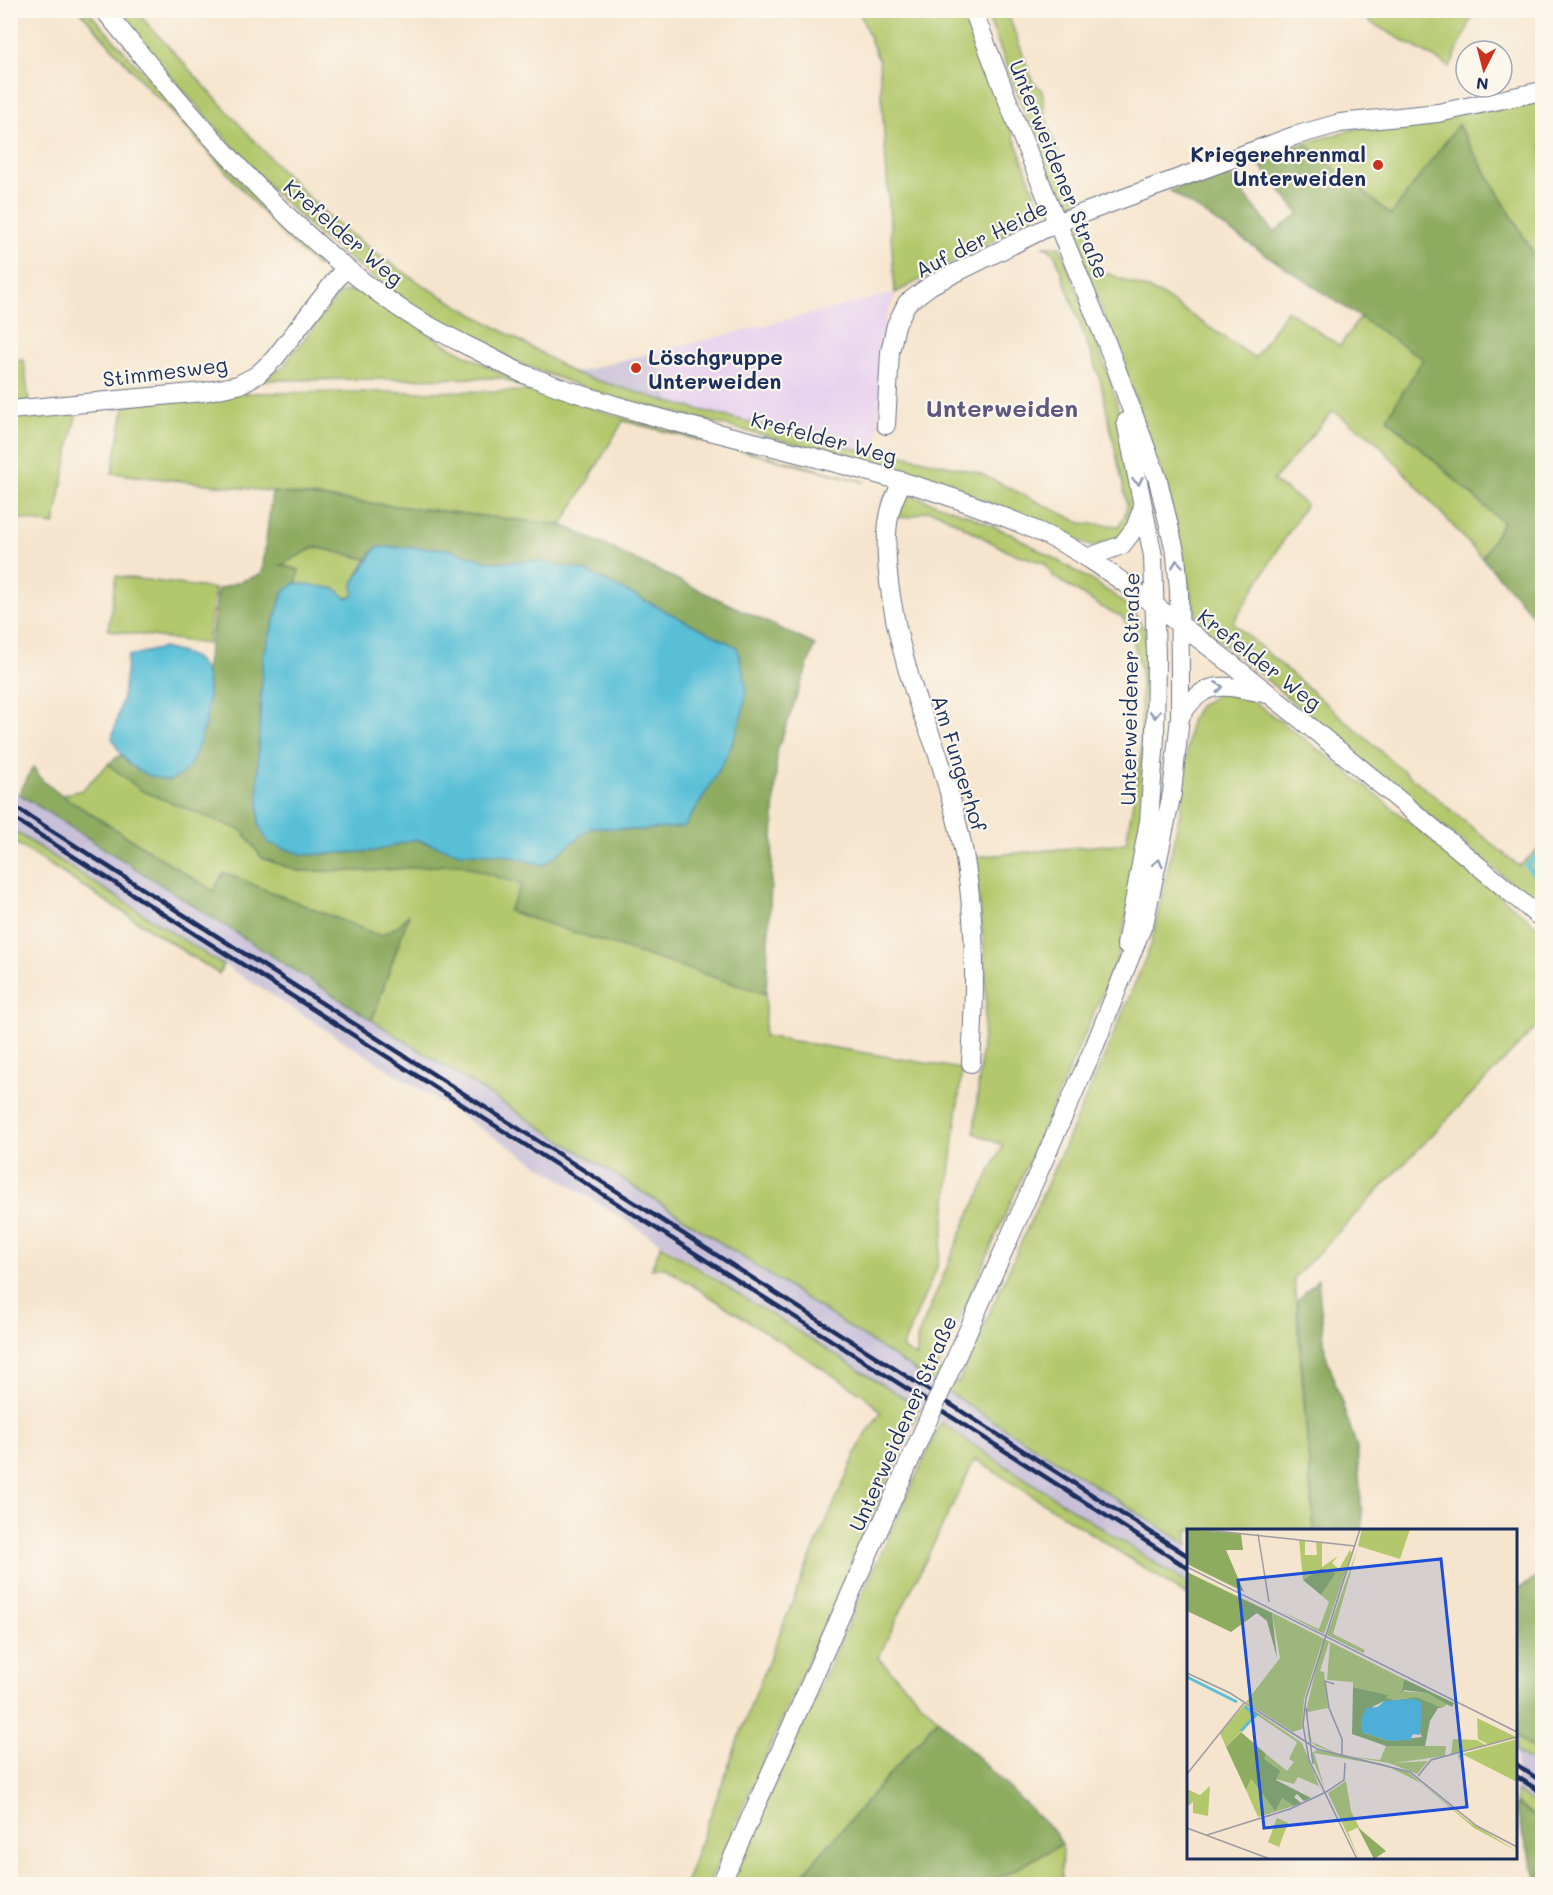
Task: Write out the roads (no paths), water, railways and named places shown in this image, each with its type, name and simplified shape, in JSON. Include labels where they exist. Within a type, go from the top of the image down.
[{"type":"street","name":"Krefelder Weg","points":[[104,10],[161,80],[257,186],[298,227],[345,268],[401,310],[526,375],[609,403],[973,503],[1050,537],[1086,558],[1155,606],[1271,695],[1542,919]]},
{"type":"street","name":"Unterweidener Straße","points":[[722,1884],[1095,1045],[1120,979],[1134,951],[1145,920],[1165,834],[1176,762],[1180,717],[1179,591],[1176,555],[1158,480],[1107,344],[1056,223],[973,10]]},
{"type":"street","name":"Auf der Heide","points":[[886,425],[890,352],[896,325],[907,303],[931,285],[1056,223],[1294,136],[1340,123],[1438,113],[1542,91]]},
{"type":"street","name":"Stimmesweg","points":[[10,410],[204,392],[238,385],[257,375],[274,359],[345,268]]},
{"type":"street","name":"Unterweidener Straße","points":[[1107,344],[1133,454],[1153,556],[1155,606],[1155,738],[1149,821],[1120,979]]},
{"type":"street","name":"Am Fungerhof","points":[[903,482],[892,503],[888,525],[888,569],[893,610],[903,654],[938,756],[965,858],[975,956],[971,1063]]},
{"type":"street","name":"Unterweidener Straße","points":[[1086,558],[1122,545],[1135,528],[1143,507]]},
{"type":"street","points":[[1180,717],[1196,696],[1205,689],[1216,686],[1229,685],[1271,695]]},
{"type":"water","points":[[377,547],[444,548],[492,562],[538,561],[586,571],[737,647],[746,688],[738,729],[714,780],[684,827],[637,830],[592,827],[544,865],[501,854],[460,853],[415,839],[375,851],[305,855],[268,843],[259,825],[258,755],[263,657],[283,592],[296,583],[336,589],[346,598],[352,597],[353,583]]},
{"type":"water","points":[[163,648],[186,654],[197,660],[204,670],[208,698],[204,729],[194,757],[186,770],[169,781],[150,776],[134,768],[122,756],[112,738],[123,696],[128,656]]},
{"type":"waterway","points":[[1542,852],[1526,866],[1542,880]]},
{"type":"railway","points":[[10,804],[1187,1555]]},
{"type":"railway","points":[[10,816],[1187,1567]]},
{"type":"railway","points":[[1517,1765],[1542,1782]]},
{"type":"railway","points":[[1517,1777],[1542,1793]]},
{"type":"place","name":"Kriegerehrenmal Unterweiden","points":[[1378,165]]},
{"type":"place","name":"Löschgruppe Unterweiden","points":[[636,368]]},
{"type":"district","name":"Unterweiden","points":[[1002,407]]}]
